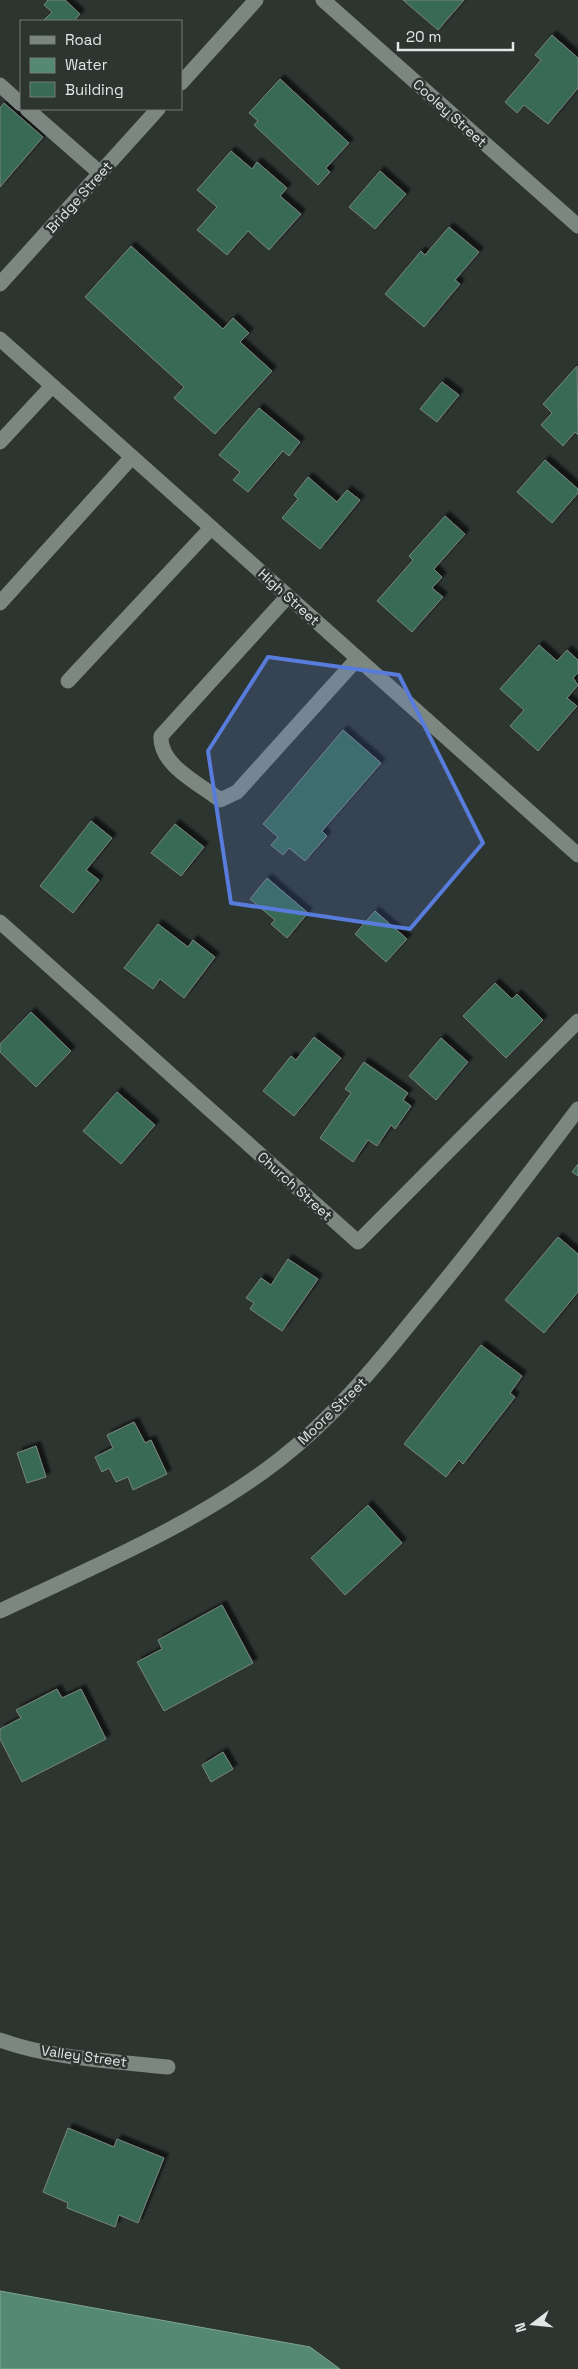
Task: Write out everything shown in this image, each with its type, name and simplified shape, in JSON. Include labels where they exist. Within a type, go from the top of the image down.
[{"type":"street","points":[[182,82],[256,0]]},
{"type":"street","name":"Cooley Street","points":[[323,0],[578,226]]},
{"type":"street","points":[[0,85],[20,103]]},
{"type":"street","points":[[28,110],[100,173]]},
{"type":"street","name":"Bridge Street","points":[[0,284],[157,110]]},
{"type":"street","name":"High Street","points":[[0,339],[578,855]]},
{"type":"street","points":[[0,442],[52,386]]},
{"type":"street","points":[[0,603],[132,457]]},
{"type":"street","points":[[68,681],[211,528]]},
{"type":"street","points":[[288,596],[161,736],[161,745],[171,762],[220,800],[237,792],[357,658]]},
{"type":"street","name":"Church Street","points":[[0,922],[358,1242],[578,1021]]},
{"type":"street","name":"Moore Street","points":[[0,1611],[177,1526],[228,1496],[264,1471],[319,1426],[362,1382],[469,1252],[578,1109]]},
{"type":"street","name":"Valley Street","points":[[0,2040],[15,2046],[58,2054],[168,2067]]},
{"type":"highlighted area","points":[[268,657],[399,675],[483,843],[410,929],[231,903],[208,751]]},
{"type":"water","points":[[0,2291],[310,2347],[340,2369],[0,2369]]},
{"type":"building","points":[[48,0],[65,0],[80,14],[75,20],[44,20],[52,12],[44,5]]},
{"type":"building","points":[[403,0],[464,0],[438,30]]},
{"type":"building","points":[[552,35],[578,58],[578,88],[548,124],[524,105],[517,113],[505,102],[541,60],[535,55]]},
{"type":"building","points":[[280,79],[349,143],[326,168],[330,172],[318,185],[254,125],[258,121],[249,113]]},
{"type":"building","points":[[4,103],[43,137],[0,187],[0,108]]},
{"type":"building","points":[[231,151],[252,169],[257,162],[287,188],[280,196],[301,214],[269,250],[248,231],[227,255],[197,230],[217,207],[197,190]]},
{"type":"building","points":[[380,171],[406,194],[375,229],[349,207]]},
{"type":"building","points":[[449,227],[479,252],[455,280],[460,284],[424,327],[385,294],[421,251],[425,255]]},
{"type":"building","points":[[131,246],[223,329],[233,318],[249,333],[240,342],[272,371],[215,434],[174,398],[184,387],[85,297]]},
{"type":"building","points":[[577,366],[578,435],[575,432],[563,446],[541,425],[552,413],[543,404]]},
{"type":"building","points":[[442,382],[459,395],[437,422],[420,409]]},
{"type":"building","points":[[259,408],[300,442],[289,456],[283,451],[248,492],[233,480],[240,472],[219,455]]},
{"type":"building","points":[[545,460],[578,489],[578,493],[552,523],[517,492]]},
{"type":"building","points":[[308,477],[337,502],[347,490],[360,500],[320,549],[282,518],[298,499],[294,495]]},
{"type":"building","points":[[445,516],[465,534],[434,569],[442,577],[432,588],[443,597],[412,632],[377,601],[413,560],[409,556]]},
{"type":"building","points":[[539,645],[557,661],[567,650],[578,660],[578,673],[573,678],[578,685],[567,698],[577,706],[538,751],[510,726],[524,710],[500,689]]},
{"type":"building","points":[[343,730],[381,763],[322,831],[327,836],[305,861],[289,848],[283,855],[271,845],[278,837],[263,824]]},
{"type":"building","points":[[91,821],[112,838],[86,870],[99,880],[73,913],[40,886]]},
{"type":"building","points":[[175,824],[204,847],[181,876],[151,853]]},
{"type":"building","points":[[267,878],[308,913],[287,938],[271,924],[275,920],[250,899]]},
{"type":"building","points":[[375,911],[407,939],[386,962],[355,934]]},
{"type":"building","points":[[158,924],[188,947],[193,940],[215,957],[184,998],[160,979],[153,989],[124,968]]},
{"type":"building","points":[[495,983],[512,999],[517,994],[543,1020],[506,1058],[463,1016]]},
{"type":"building","points":[[31,1012],[71,1051],[36,1087],[0,1052],[0,1044]]},
{"type":"building","points":[[314,1037],[341,1058],[294,1116],[263,1091],[291,1056],[296,1060]]},
{"type":"building","points":[[441,1038],[468,1062],[436,1100],[409,1076]]},
{"type":"building","points":[[364,1062],[408,1093],[403,1100],[411,1106],[395,1129],[391,1125],[377,1146],[368,1140],[353,1162],[320,1138],[351,1093],[345,1089]]},
{"type":"building","points":[[117,1092],[155,1125],[121,1164],[83,1131]]},
{"type":"building","points":[[578,1164],[578,1176],[572,1172]]},
{"type":"building","points":[[558,1237],[578,1254],[578,1292],[544,1333],[505,1300]]},
{"type":"building","points":[[288,1259],[318,1279],[282,1331],[250,1309],[254,1303],[246,1298],[261,1278],[271,1285]]},
{"type":"building","points":[[481,1345],[522,1376],[510,1393],[515,1397],[463,1464],[459,1460],[446,1477],[404,1444]]},
{"type":"building","points":[[134,1422],[145,1443],[151,1440],[167,1474],[133,1490],[128,1477],[116,1482],[109,1468],[102,1472],[95,1457],[113,1448],[107,1435]]},
{"type":"building","points":[[36,1446],[46,1477],[27,1483],[17,1453]]},
{"type":"building","points":[[368,1505],[402,1543],[345,1595],[311,1558]]},
{"type":"building","points":[[222,1605],[253,1663],[164,1711],[137,1662],[162,1649],[158,1640]]},
{"type":"building","points":[[57,1689],[62,1698],[81,1689],[106,1739],[22,1782],[0,1739],[0,1729],[21,1718],[16,1710]]},
{"type":"building","points":[[223,1752],[233,1769],[211,1782],[202,1765]]},
{"type":"building","points":[[68,2128],[114,2147],[117,2139],[164,2158],[138,2223],[119,2215],[115,2227],[67,2208],[68,2203],[43,2192]]}]
